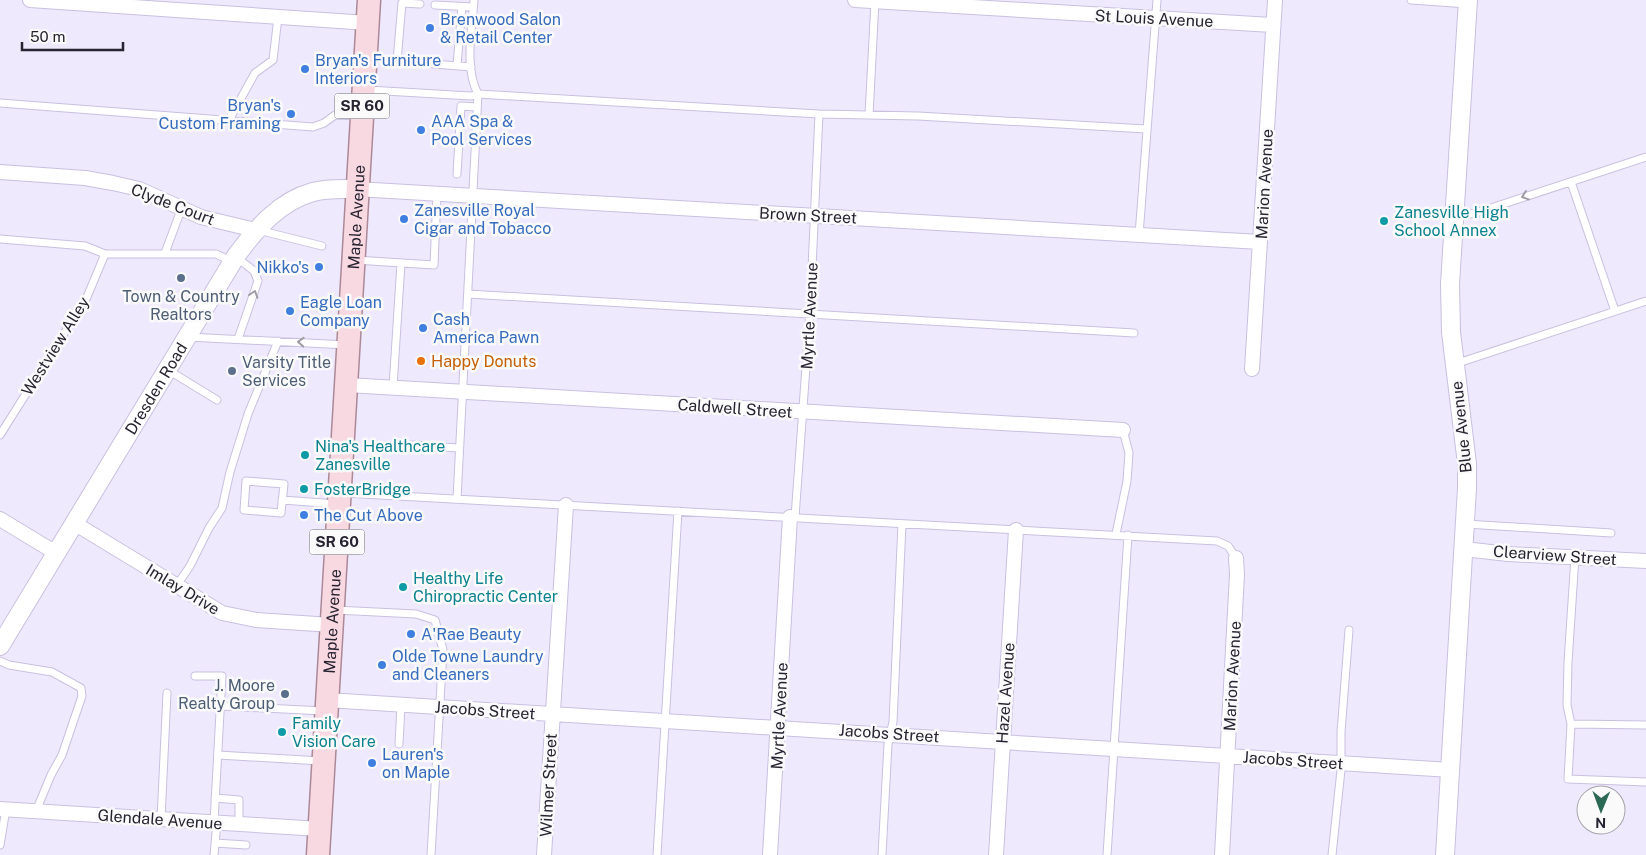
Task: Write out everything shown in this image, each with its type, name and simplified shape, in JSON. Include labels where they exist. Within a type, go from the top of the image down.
[{"type":"main road","name":"Maple Avenue","points":[[318,855],[348,385],[356,189],[369,0]]},
{"type":"street","points":[[30,0],[221,6],[278,17],[368,23]]},
{"type":"street","name":"St Louis Avenue","points":[[855,0],[1273,25]]},
{"type":"street","name":"Marion Avenue","points":[[1252,369],[1275,0]]},
{"type":"street","name":"Blue Avenue","points":[[1445,855],[1464,549],[1467,464],[1454,364],[1450,284],[1468,2]]},
{"type":"street","name":"Clyde Court","points":[[0,172],[85,178],[114,183],[139,189],[201,218],[255,230]]},
{"type":"street","name":"Brown Street","points":[[356,189],[1260,242]]},
{"type":"street","name":"Dresden Road","points":[[0,646],[187,337],[255,230],[280,210],[312,192],[356,189]]},
{"type":"street","name":"Caldwell Street","points":[[348,385],[1123,430]]},
{"type":"street","name":"Wilmer Street","points":[[544,855],[566,505]]},
{"type":"street","name":"Myrtle Avenue","points":[[770,855],[793,517]]},
{"type":"street","points":[[0,518],[56,553]]},
{"type":"street","name":"Imlay Drive","points":[[74,524],[222,613],[239,618],[332,618]]},
{"type":"street","name":"Hazel Avenue","points":[[996,855],[1016,530]]},
{"type":"street","name":"Clearview Street","points":[[1464,549],[1646,561]]},
{"type":"street","name":"Marion Avenue","points":[[1222,855],[1237,574],[1236,558]]},
{"type":"street","name":"Jacobs Street","points":[[327,706],[401,704],[890,733],[1451,770]]},
{"type":"street","name":"Glendale Avenue","points":[[3,809],[320,829]]},
{"type":"lane","points":[[1139,235],[1157,0]]},
{"type":"lane","points":[[1411,0],[1468,2]]},
{"type":"lane","points":[[869,115],[884,1]]},
{"type":"lane","points":[[420,4],[402,2],[397,61],[471,67]]},
{"type":"lane","points":[[435,5],[462,6],[473,4],[471,67],[473,86],[478,94],[456,499]]},
{"type":"lane","points":[[457,66],[462,6]]},
{"type":"lane","points":[[228,120],[255,73],[273,60],[278,17]]},
{"type":"lane","points":[[364,90],[471,96],[478,94],[820,114],[1146,129]]},
{"type":"lane","points":[[0,103],[313,127],[324,123],[334,115],[361,116]]},
{"type":"lane","points":[[457,174],[461,106],[477,107]]},
{"type":"lane","name":"Myrtle Avenue","points":[[793,517],[810,312],[820,114]]},
{"type":"lane","points":[[1454,216],[1476,213],[1646,157]]},
{"type":"lane","points":[[1572,182],[1615,311]]},
{"type":"lane","points":[[353,260],[434,265],[437,194]]},
{"type":"lane","points":[[165,252],[181,210]]},
{"type":"lane","points":[[255,230],[322,246]]},
{"type":"lane","points":[[0,239],[85,246],[105,254],[165,252],[216,254],[235,259],[254,271],[258,281],[238,339]]},
{"type":"lane","name":"Westview Alley","points":[[0,435],[87,296],[105,254]]},
{"type":"lane","points":[[393,387],[401,263]]},
{"type":"lane","points":[[468,294],[810,312],[1134,333]]},
{"type":"lane","points":[[1454,364],[1646,301]]},
{"type":"lane","points":[[187,337],[350,345]]},
{"type":"lane","points":[[176,585],[190,566],[209,528],[222,508],[230,472],[248,414],[278,341]]},
{"type":"lane","points":[[167,370],[217,400]]},
{"type":"lane","points":[[1116,534],[1127,481],[1129,454],[1123,430]]},
{"type":"lane","points":[[410,445],[459,448]]},
{"type":"lane","points":[[246,481],[284,484],[282,500],[281,513],[244,510],[246,481]]},
{"type":"lane","points":[[282,500],[456,499],[1116,534],[1218,541],[1228,546],[1236,558]]},
{"type":"lane","points":[[657,855],[678,511]]},
{"type":"lane","points":[[882,855],[890,733],[893,722],[902,524]]},
{"type":"lane","points":[[1465,524],[1611,533]]},
{"type":"lane","points":[[1107,855],[1128,535]]},
{"type":"lane","points":[[1575,557],[1567,687],[1571,724],[1568,778],[1646,782]]},
{"type":"lane","points":[[332,618],[416,614],[435,620],[442,650],[431,855]]},
{"type":"lane","points":[[1332,855],[1348,630]]},
{"type":"lane","points":[[0,661],[10,665],[52,672],[81,688],[82,696],[62,755],[51,775],[36,811]]},
{"type":"lane","points":[[195,676],[222,676],[215,798],[214,855]]},
{"type":"lane","points":[[161,819],[167,694]]},
{"type":"lane","points":[[399,744],[401,704]]},
{"type":"lane","points":[[221,706],[327,706]]},
{"type":"lane","points":[[1571,724],[1646,726]]},
{"type":"lane","points":[[218,755],[324,761]]},
{"type":"lane","points":[[215,798],[240,800],[238,824]]},
{"type":"lane","points":[[0,846],[3,809]]},
{"type":"lane","points":[[215,843],[246,845]]},
{"type":"place","name":"Brenwood Salon & Retail Center","points":[[430,28]]},
{"type":"place","name":"Bryan's Furniture Interiors","points":[[305,69]]},
{"type":"place","name":"Bryan's Custom Framing","points":[[291,114]]},
{"type":"place","name":"AAA Spa & Pool Services","points":[[421,130]]},
{"type":"place","name":"Zanesville Royal Cigar and Tobacco","points":[[404,219]]},
{"type":"place","name":"Zanesville High School Annex","points":[[1384,221]]},
{"type":"place","name":"Nikko's","points":[[319,267]]},
{"type":"place","name":"Town & Country Realtors","points":[[181,278]]},
{"type":"place","name":"Eagle Loan Company","points":[[290,311]]},
{"type":"place","name":"Cash America Pawn","points":[[423,328]]},
{"type":"place","name":"Happy Donuts","points":[[421,361]]},
{"type":"place","name":"Varsity Title Services","points":[[232,371]]},
{"type":"place","name":"Nina's Healthcare Zanesville","points":[[305,455]]},
{"type":"place","name":"FosterBridge","points":[[304,489]]},
{"type":"place","name":"The Cut Above","points":[[304,515]]},
{"type":"place","name":"Healthy Life Chiropractic Center","points":[[403,587]]},
{"type":"place","name":"A'Rae Beauty","points":[[411,634]]},
{"type":"place","name":"Olde Towne Laundry and Cleaners","points":[[382,665]]},
{"type":"place","name":"J. Moore Realty Group","points":[[285,694]]},
{"type":"place","name":"Family Vision Care","points":[[282,732]]},
{"type":"place","name":"Lauren's on Maple","points":[[372,763]]}]
